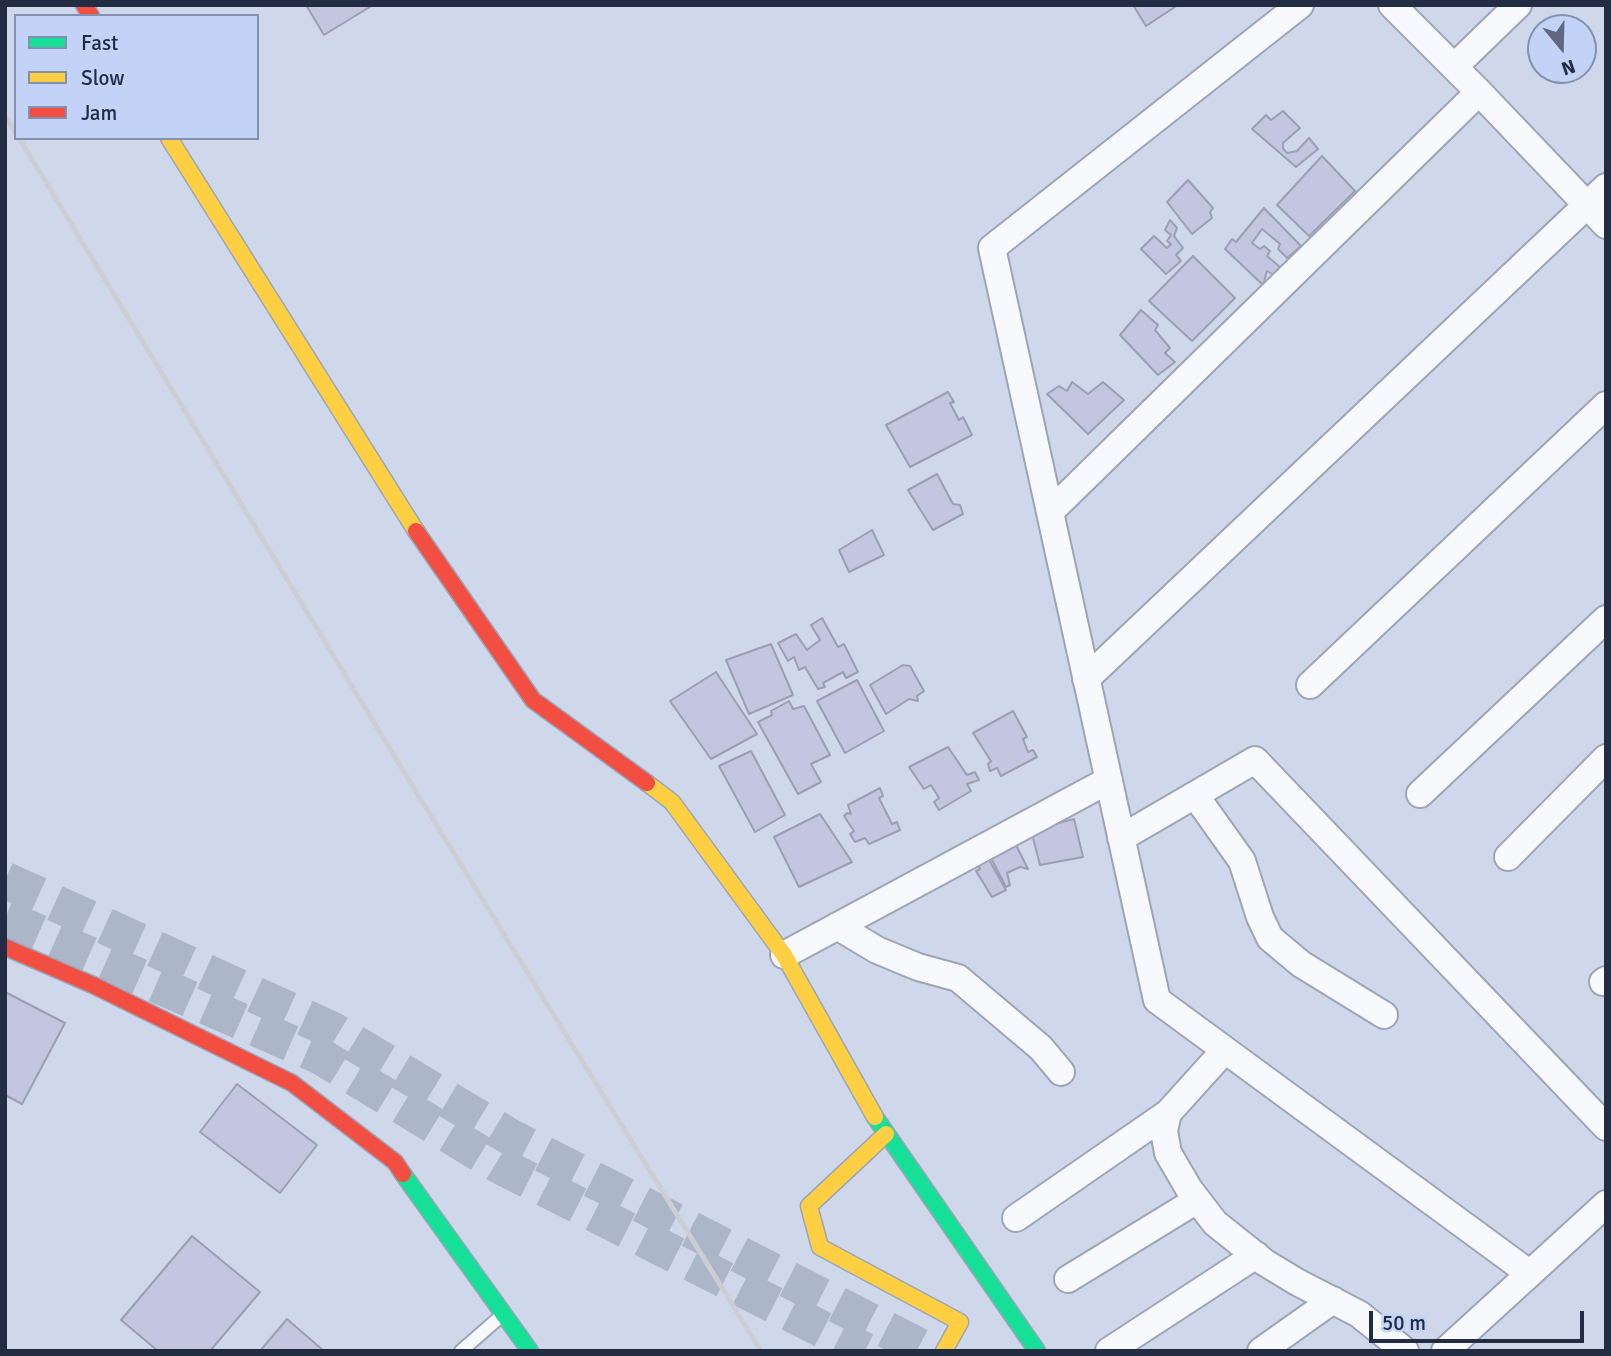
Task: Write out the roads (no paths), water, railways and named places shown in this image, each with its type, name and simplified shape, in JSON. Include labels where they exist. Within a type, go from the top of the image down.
[{"type":"street","points":[[1300,5],[992,248],[1157,1000],[1529,1273]]},
{"type":"street","points":[[1391,5],[1479,92],[1596,196],[1606,225]]},
{"type":"street","points":[[1454,67],[1518,5]]},
{"type":"street","points":[[1050,512],[1479,92]]},
{"type":"street","points":[[170,140],[418,534],[533,700],[672,802],[784,955],[886,1134],[1037,1351]]},
{"type":"street","points":[[1086,679],[1596,196]]},
{"type":"street","points":[[1310,685],[1606,405]]},
{"type":"street","points":[[1420,794],[1606,619]]},
{"type":"street","points":[[1508,857],[1606,758]]},
{"type":"street","points":[[1121,838],[1255,760],[1606,1127]]},
{"type":"street","points":[[784,955],[1108,780]]},
{"type":"street","points":[[1195,795],[1242,861],[1260,917],[1270,938],[1301,964],[1384,1015]]},
{"type":"street","points":[[838,926],[877,950],[918,967],[958,978],[1041,1048],[1061,1072]]},
{"type":"street","points":[[5,947],[93,985],[292,1083],[395,1162],[530,1351]]},
{"type":"street","points":[[1016,1218],[1168,1113],[1225,1051]]},
{"type":"street","points":[[1168,1113],[1164,1131],[1168,1153],[1214,1223],[1297,1282],[1359,1314],[1405,1351]]},
{"type":"street","points":[[886,1134],[809,1206],[817,1237],[820,1247],[960,1322],[944,1351]]},
{"type":"street","points":[[1068,1279],[1197,1200]]},
{"type":"street","points":[[1445,1351],[1606,1204]]},
{"type":"street","points":[[1109,1351],[1256,1255]]},
{"type":"street","points":[[1261,1351],[1333,1300]]},
{"type":"lane","points":[[461,1351],[503,1314]]},
{"type":"tunnel","points":[[5,880],[334,1031],[512,1138],[928,1351]]},
{"type":"tunnel","points":[[5,918],[320,1056],[499,1165],[865,1351]]},
{"type":"railway","points":[[5,116],[14,131]]},
{"type":"railway","points":[[20,140],[418,795],[761,1351]]}]
